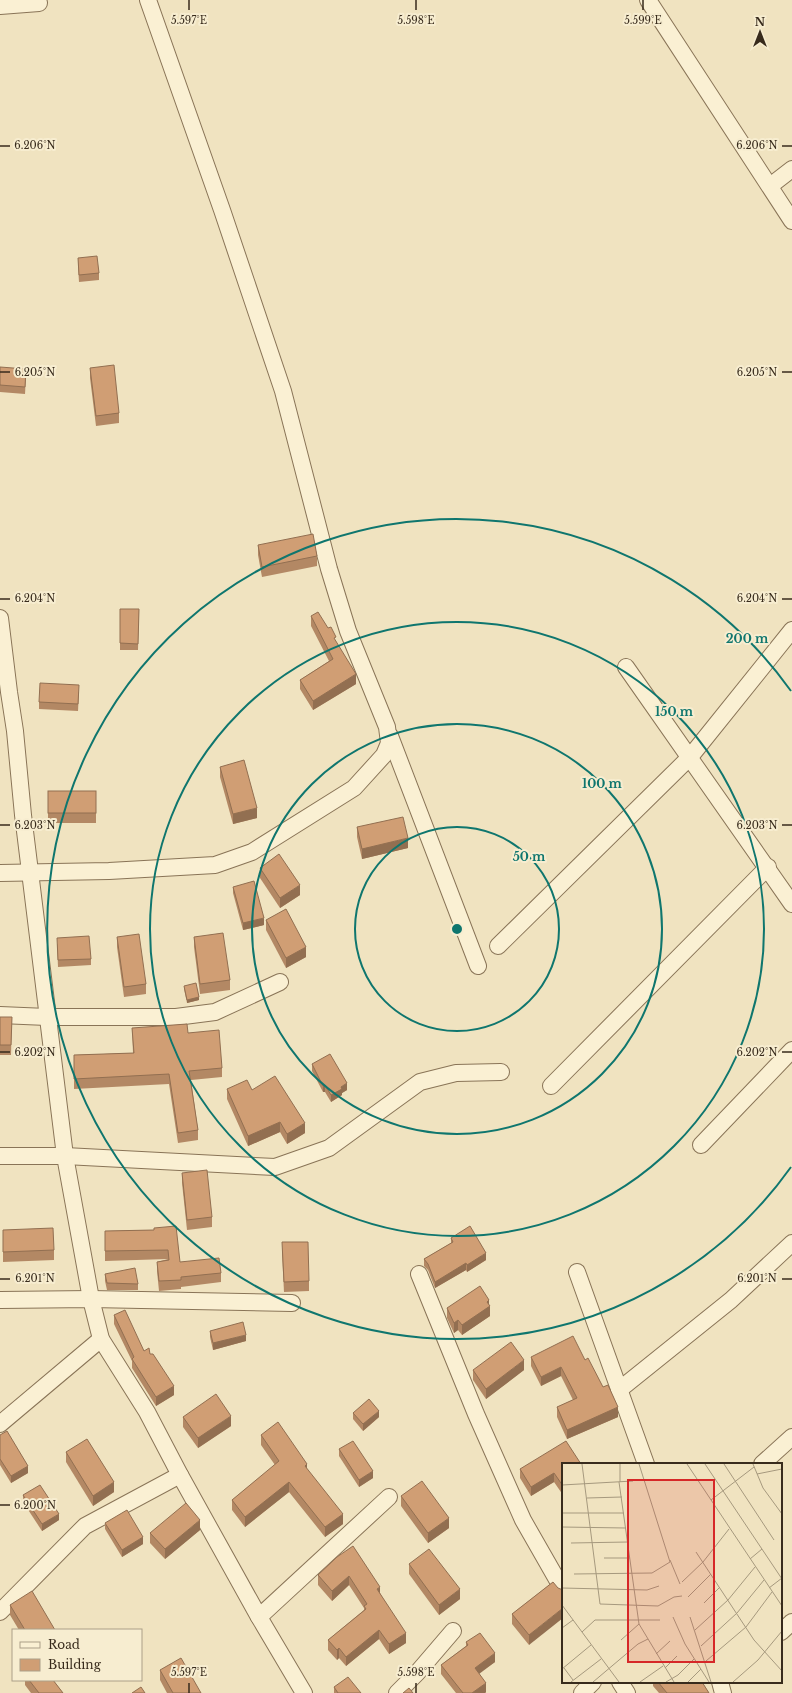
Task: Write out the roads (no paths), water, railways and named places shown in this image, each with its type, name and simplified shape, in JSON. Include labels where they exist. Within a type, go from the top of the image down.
[{"type":"street","points":[[148,0],[283,391],[329,569],[348,632],[389,734],[478,966]]},
{"type":"street","points":[[648,0],[792,221]]},
{"type":"street","points":[[0,6],[39,3]]},
{"type":"street","points":[[770,186],[792,169]]},
{"type":"street","points":[[0,618],[7,722],[30,874],[65,1156],[91,1299],[100,1339],[147,1412],[180,1475],[259,1617],[304,1693]]},
{"type":"street","points":[[498,946],[690,757],[792,630]]},
{"type":"street","points":[[626,667],[768,867],[792,904]]},
{"type":"street","points":[[0,873],[30,874],[109,872],[216,865],[252,852],[354,788],[384,756],[389,743],[389,734]]},
{"type":"street","points":[[551,1086],[768,867]]},
{"type":"street","points":[[0,1015],[47,1017],[176,1017],[216,1012],[280,982]]},
{"type":"street","points":[[701,1145],[792,1050]]},
{"type":"street","points":[[0,1156],[65,1156],[275,1167],[329,1148],[420,1082],[456,1073],[501,1072]]},
{"type":"street","points":[[619,1390],[731,1300],[792,1243]]},
{"type":"street","points":[[577,1272],[646,1463]]},
{"type":"street","points":[[419,1274],[476,1414],[520,1513],[562,1588]]},
{"type":"street","points":[[0,1300],[91,1299],[292,1303]]},
{"type":"street","points":[[0,1424],[100,1339]]},
{"type":"street","points":[[763,1463],[792,1437]]},
{"type":"street","points":[[0,1612],[85,1526],[180,1475]]},
{"type":"street","points":[[259,1617],[390,1497]]},
{"type":"street","points":[[782,1631],[792,1622]]},
{"type":"street","points":[[397,1693],[417,1673],[453,1631]]},
{"type":"street","points":[[582,1693],[592,1683]]},
{"type":"street","points":[[621,1683],[627,1693]]}]
